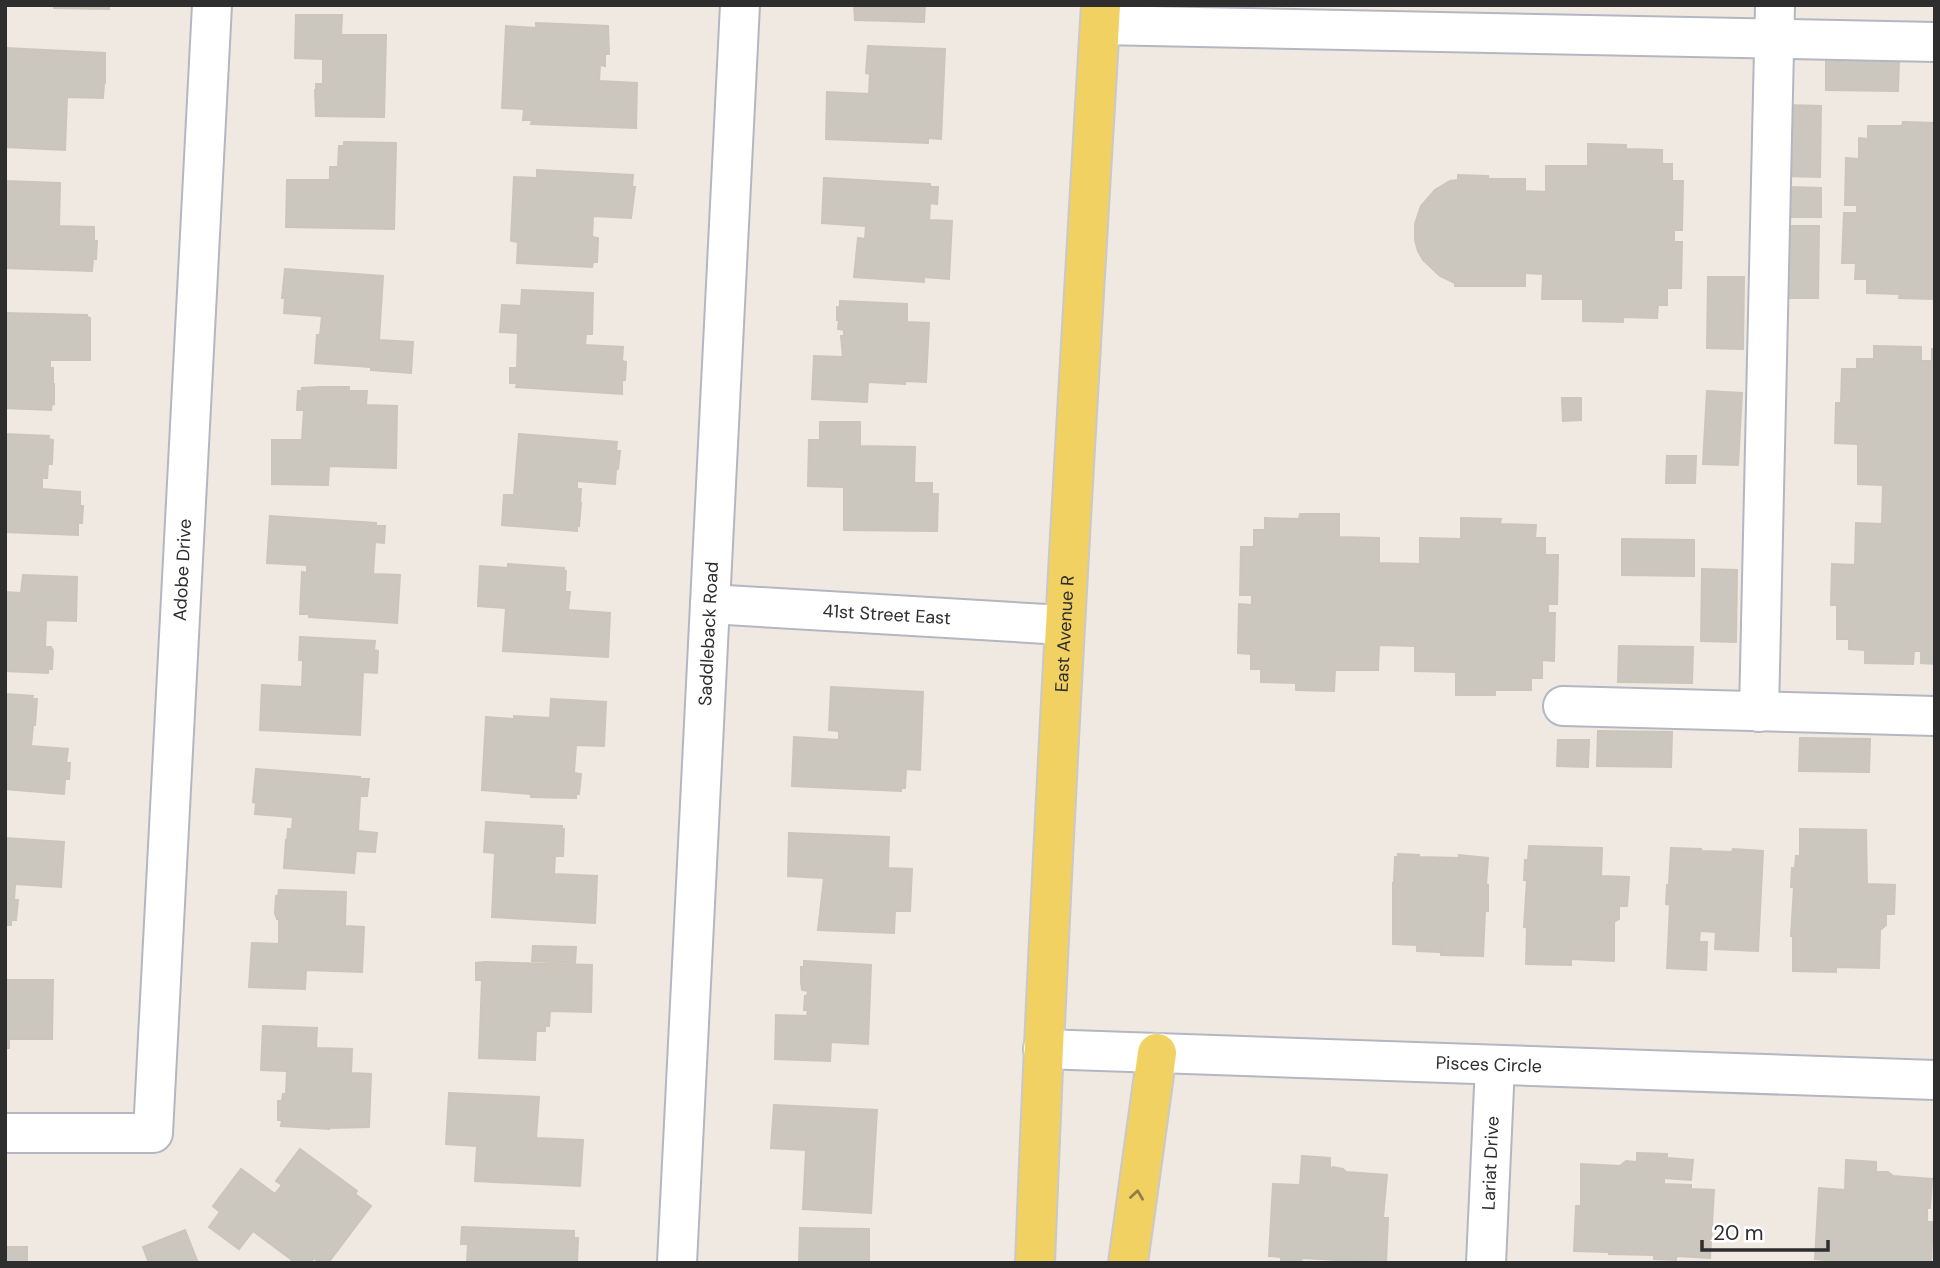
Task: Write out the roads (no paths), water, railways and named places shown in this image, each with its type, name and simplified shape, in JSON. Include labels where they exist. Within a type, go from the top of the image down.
[{"type":"main road","name":"East Avenue R","points":[[1035,1263],[1063,625],[1101,15]]},
{"type":"main road","points":[[1128,1263],[1157,1053]]},
{"type":"street","name":"Adobe Drive","points":[[5,1133],[153,1133],[212,5]]},
{"type":"street","name":"Saddleback Road","points":[[677,1263],[740,5]]},
{"type":"street","points":[[1101,15],[1774,22],[1935,42]]},
{"type":"street","points":[[1759,712],[1774,22]]},
{"type":"street","name":"41st Street East","points":[[710,604],[1063,625]]},
{"type":"street","points":[[1563,706],[1935,716]]},
{"type":"street","name":"Pisces Circle","points":[[1043,1049],[1935,1080]]},
{"type":"street","name":"Lariat Drive","points":[[1486,1263],[1495,1065]]}]
